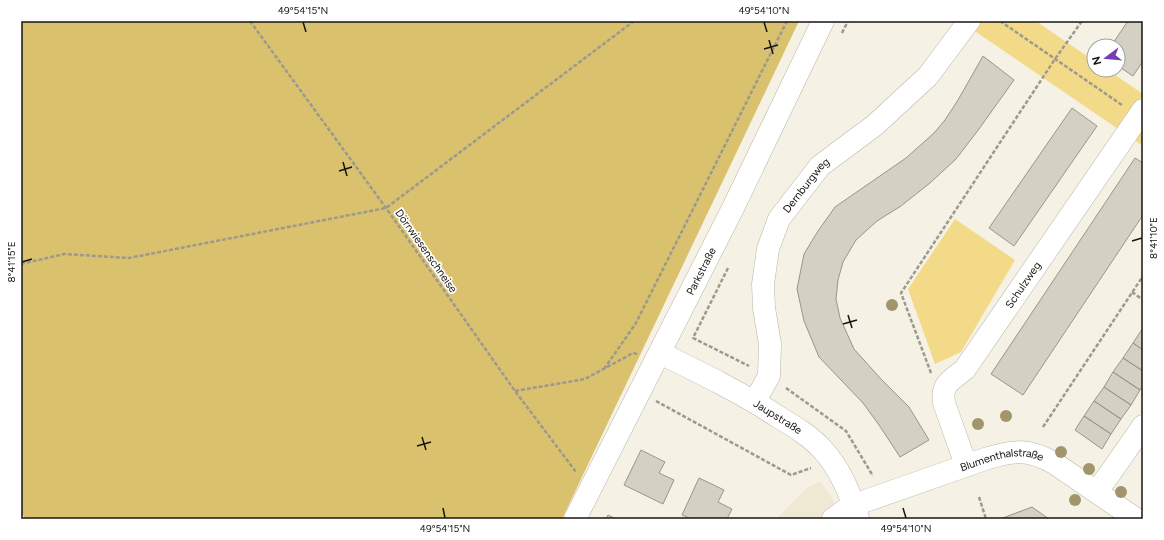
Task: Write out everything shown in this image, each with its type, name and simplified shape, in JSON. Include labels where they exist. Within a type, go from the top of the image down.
[{"type":"street","name":"Parkstraße","points":[[575,519],[733,208],[822,21]]},
{"type":"street","name":"Dernburgweg","points":[[755,401],[769,376],[770,344],[764,308],[763,284],[768,250],[780,219],[820,166],[875,125],[928,76],[969,21]]},
{"type":"street","name":"Schulzweg","points":[[945,386],[965,369],[1141,113]]},
{"type":"street","name":"Jaupstraße","points":[[658,356],[755,401],[798,429],[821,448],[832,462],[841,476],[856,512]]},
{"type":"street","points":[[945,386],[943,395],[944,403],[966,465]]},
{"type":"street","points":[[1097,491],[1112,472],[1143,426]]},
{"type":"street","name":"Blumenthalstraße","points":[[834,519],[844,510],[856,512],[966,465],[1001,454],[1016,452],[1042,456],[1097,491],[1136,519]]},
{"type":"path","name":"Dörrwiesenschneise","points":[[250,21],[386,208],[515,391],[589,490]]},
{"type":"path","points":[[21,264],[64,254],[129,258],[386,208],[634,21]]},
{"type":"path","points":[[604,369],[636,323],[787,21]]},
{"type":"path","points":[[1000,21],[1055,59],[1141,113]]},
{"type":"path","points":[[945,386],[934,382],[901,293],[1055,59],[1082,21]]},
{"type":"path","points":[[1042,427],[1143,276]]},
{"type":"path","points":[[1132,292],[1143,300]]},
{"type":"path","points":[[515,391],[585,379],[633,353],[658,356]]},
{"type":"path","points":[[640,392],[791,476],[812,467]]},
{"type":"path","points":[[979,497],[986,519]]},
{"type":"shaded area","points":[[21,21],[799,21],[562,519],[26,519],[21,513]]},
{"type":"shaded area","points":[[960,21],[1036,21],[1086,55],[1086,78],[1120,78],[1143,94],[1143,146]]},
{"type":"shaded area","points":[[955,219],[1015,260],[961,352],[935,364],[908,289]]},
{"type":"shaded area","points":[[820,481],[833,500],[840,519],[776,519],[807,488]]},
{"type":"building","points":[[1128,21],[1143,21],[1143,61],[1133,76],[1126,71],[1126,38],[1116,38]]},
{"type":"building","points":[[983,56],[1014,80],[956,159],[930,183],[901,206],[877,221],[856,240],[843,262],[838,280],[836,299],[840,318],[854,349],[909,407],[929,440],[900,457],[863,403],[819,357],[804,321],[797,289],[804,254],[835,207],[906,158],[934,133],[945,120],[958,100]]},
{"type":"building","points":[[1072,108],[1097,126],[1014,246],[989,228]]},
{"type":"building","points":[[1135,158],[1143,163],[1143,215],[1023,395],[991,374]]},
{"type":"building","points":[[1143,328],[1143,350],[1133,343]]},
{"type":"building","points":[[1133,343],[1143,350],[1143,371],[1123,358]]},
{"type":"building","points":[[1123,358],[1143,371],[1143,386],[1140,390],[1113,372]]},
{"type":"building","points":[[1113,372],[1140,390],[1131,405],[1104,387]]},
{"type":"building","points":[[1104,387],[1131,405],[1121,419],[1094,401]]},
{"type":"building","points":[[1094,401],[1121,419],[1111,434],[1084,416]]},
{"type":"building","points":[[1084,416],[1111,434],[1102,449],[1075,430]]},
{"type":"building","points":[[641,450],[665,462],[659,473],[674,480],[663,504],[624,485]]},
{"type":"building","points":[[699,478],[724,490],[718,502],[732,509],[727,519],[692,519],[682,515]]},
{"type":"building","points":[[1032,507],[1049,519],[1000,519]]},
{"type":"building","points":[[608,515],[616,519],[606,519]]}]
